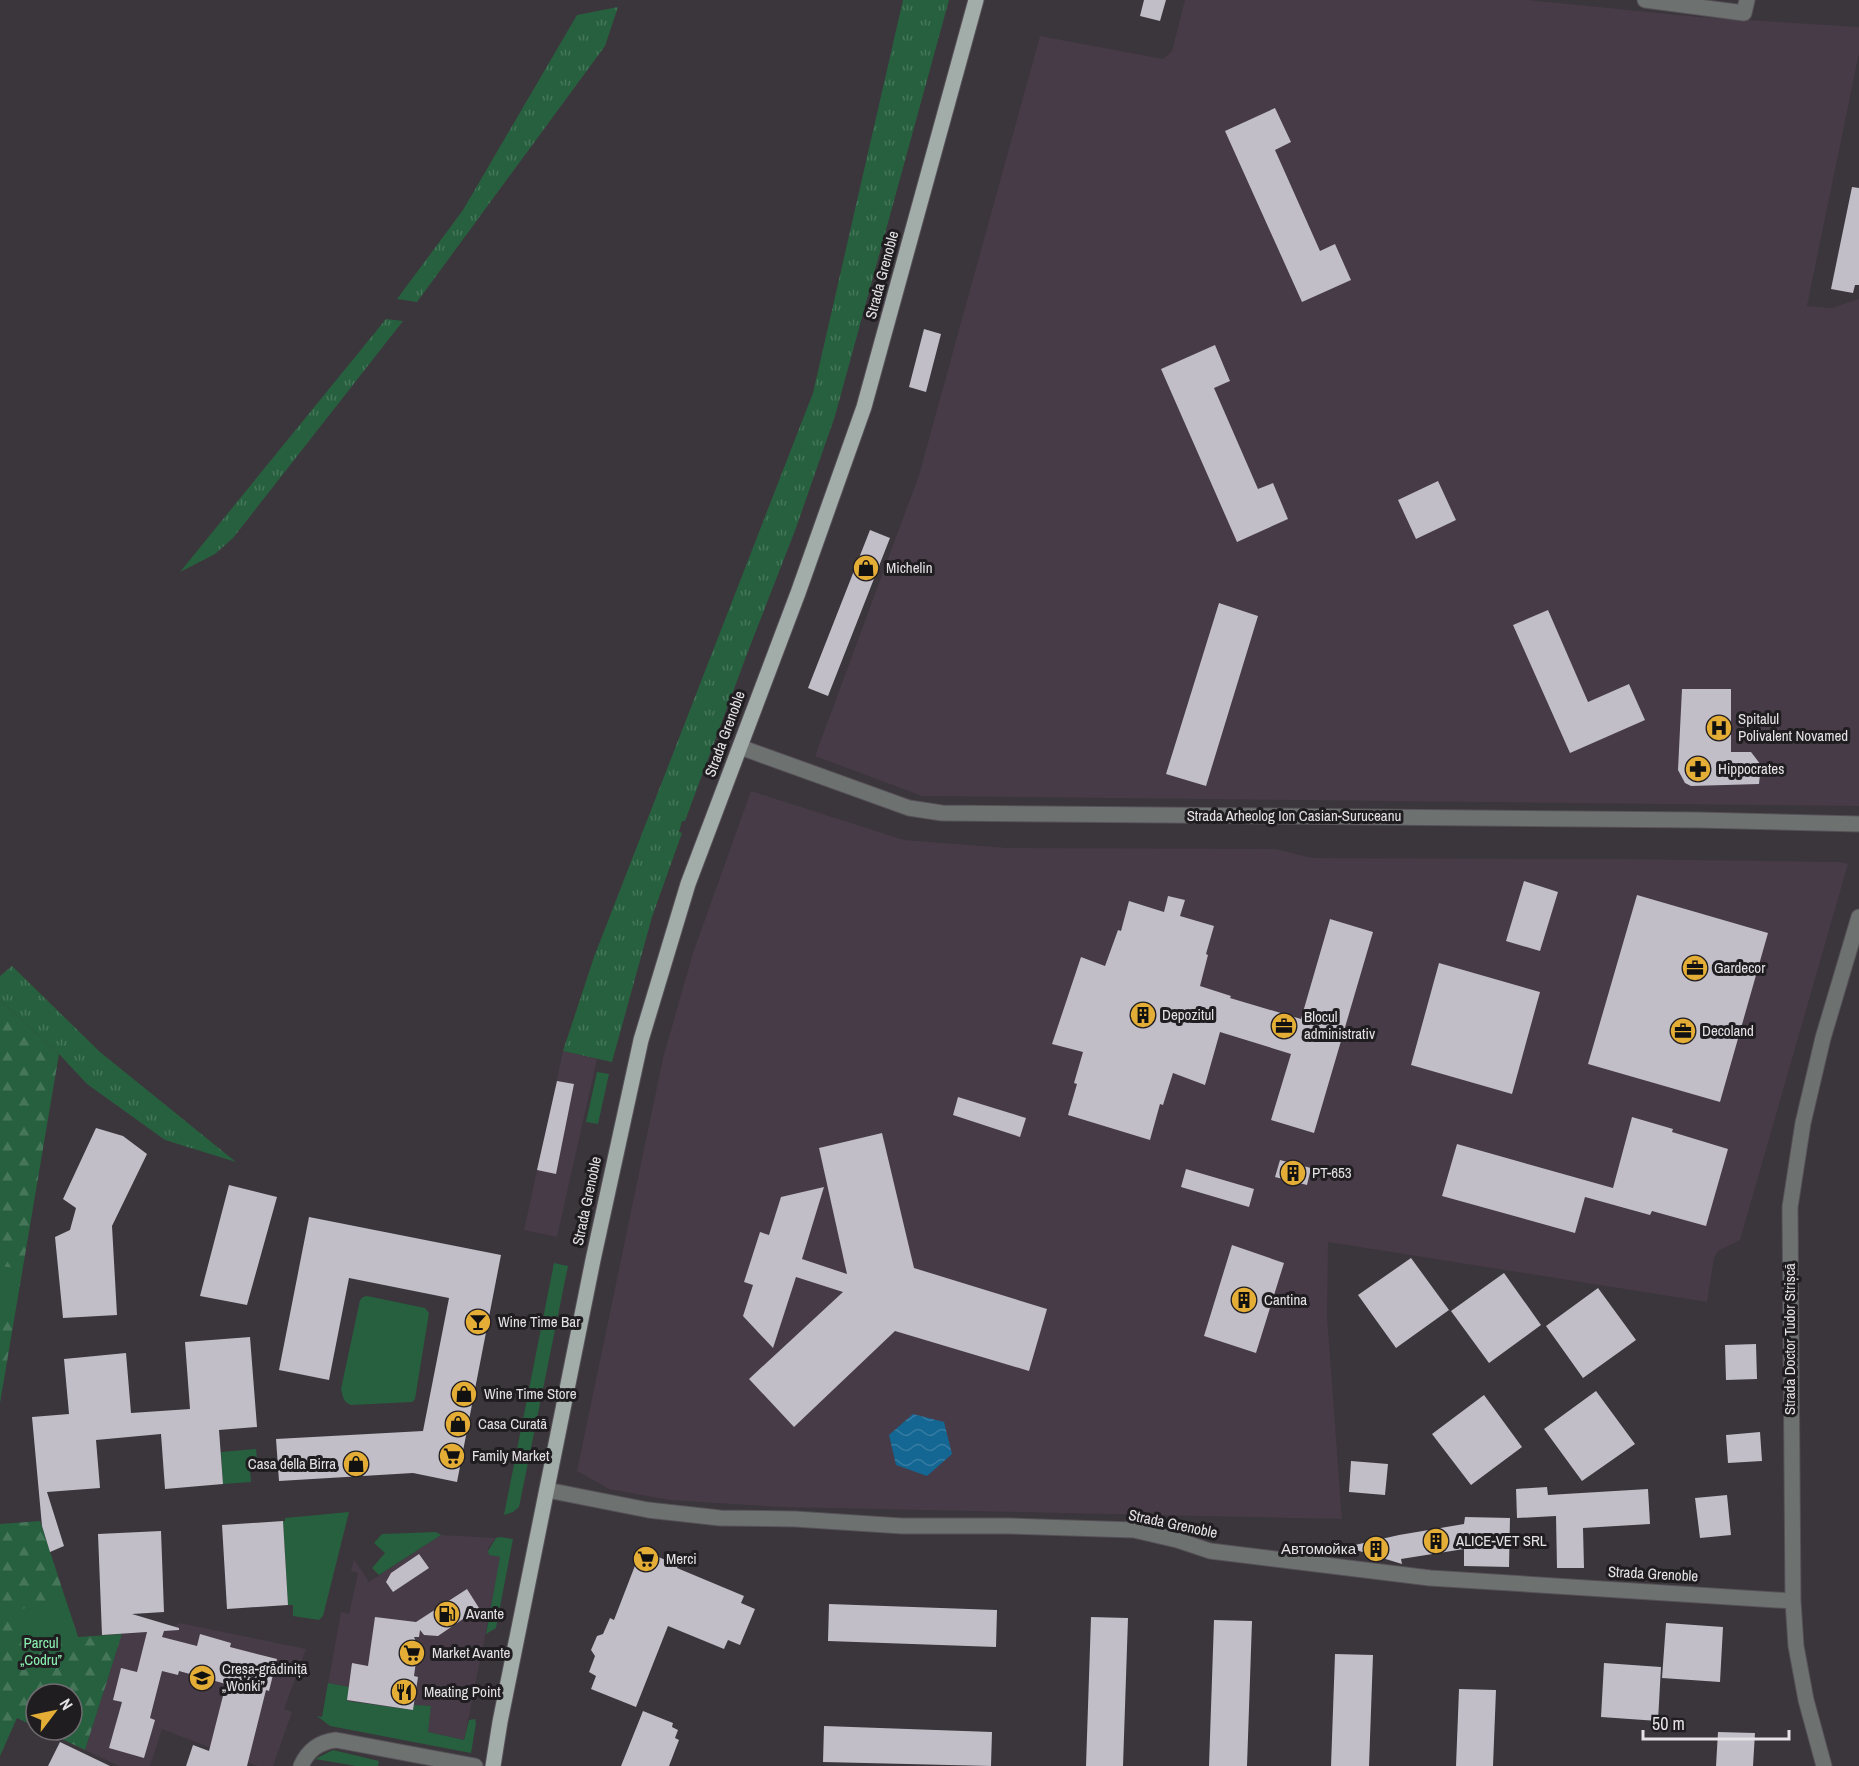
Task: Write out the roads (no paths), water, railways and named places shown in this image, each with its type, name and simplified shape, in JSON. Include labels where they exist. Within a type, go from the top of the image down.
[{"type":"main road","name":"Strada Grenoble","points":[[493,1766],[593,1260],[641,1040],[688,884],[864,407],[976,0]]},
{"type":"street","points":[[1645,0],[1746,6]]},
{"type":"street","name":"Strada Arheolog Ion Casian-Suruceanu","points":[[740,747],[909,808],[942,813],[1675,819],[1859,824]]},
{"type":"street","name":"Strada Doctor Tudor Strișcă","points":[[1824,1766],[1810,1718],[1798,1657],[1793,1601],[1790,1208],[1805,1112],[1823,1038],[1859,916]]},
{"type":"street","name":"Strada Grenoble","points":[[547,1490],[648,1510],[720,1518],[795,1519],[902,1526],[1008,1526],[1134,1530],[1177,1540],[1210,1551],[1430,1578],[1793,1601]]},
{"type":"street","points":[[301,1766],[310,1751],[326,1741],[336,1740],[475,1766]]},
{"type":"water","points":[[913,1414],[944,1422],[952,1454],[927,1476],[896,1465],[889,1435]]},
{"type":"place","name":"Michelin","points":[[866,568]]},
{"type":"place","name":"Spitalul Polivalent Novamed","points":[[1719,728]]},
{"type":"place","name":"Hippocrates","points":[[1698,769]]},
{"type":"place","name":"Gardecor","points":[[1695,968]]},
{"type":"place","name":"Depozitul","points":[[1143,1015]]},
{"type":"place","name":"Blocul administrativ","points":[[1284,1026]]},
{"type":"place","name":"Decoland","points":[[1683,1031]]},
{"type":"place","name":"PT-653","points":[[1293,1173]]},
{"type":"place","name":"Cantina","points":[[1244,1300]]},
{"type":"place","name":"Wine Time Bar","points":[[478,1322]]},
{"type":"place","name":"Wine Time Store","points":[[464,1394]]},
{"type":"place","name":"Casa Curată","points":[[458,1424]]},
{"type":"place","name":"Family Market","points":[[452,1456]]},
{"type":"place","name":"Casa della Birra","points":[[356,1464]]},
{"type":"place","name":"ALICE-VET SRL","points":[[1436,1541]]},
{"type":"place","name":"Автомойка","points":[[1376,1549]]},
{"type":"place","name":"Merci","points":[[646,1559]]},
{"type":"place","name":"Avante","points":[[447,1614]]},
{"type":"place","name":"Market Avante","points":[[412,1653]]},
{"type":"place","name":"Creșa-grădiniță „Wonki”","points":[[202,1678]]},
{"type":"place","name":"Meating Point","points":[[404,1692]]},
{"type":"park label","name":"Parcul „Codru”","points":[[41,1652]]}]
